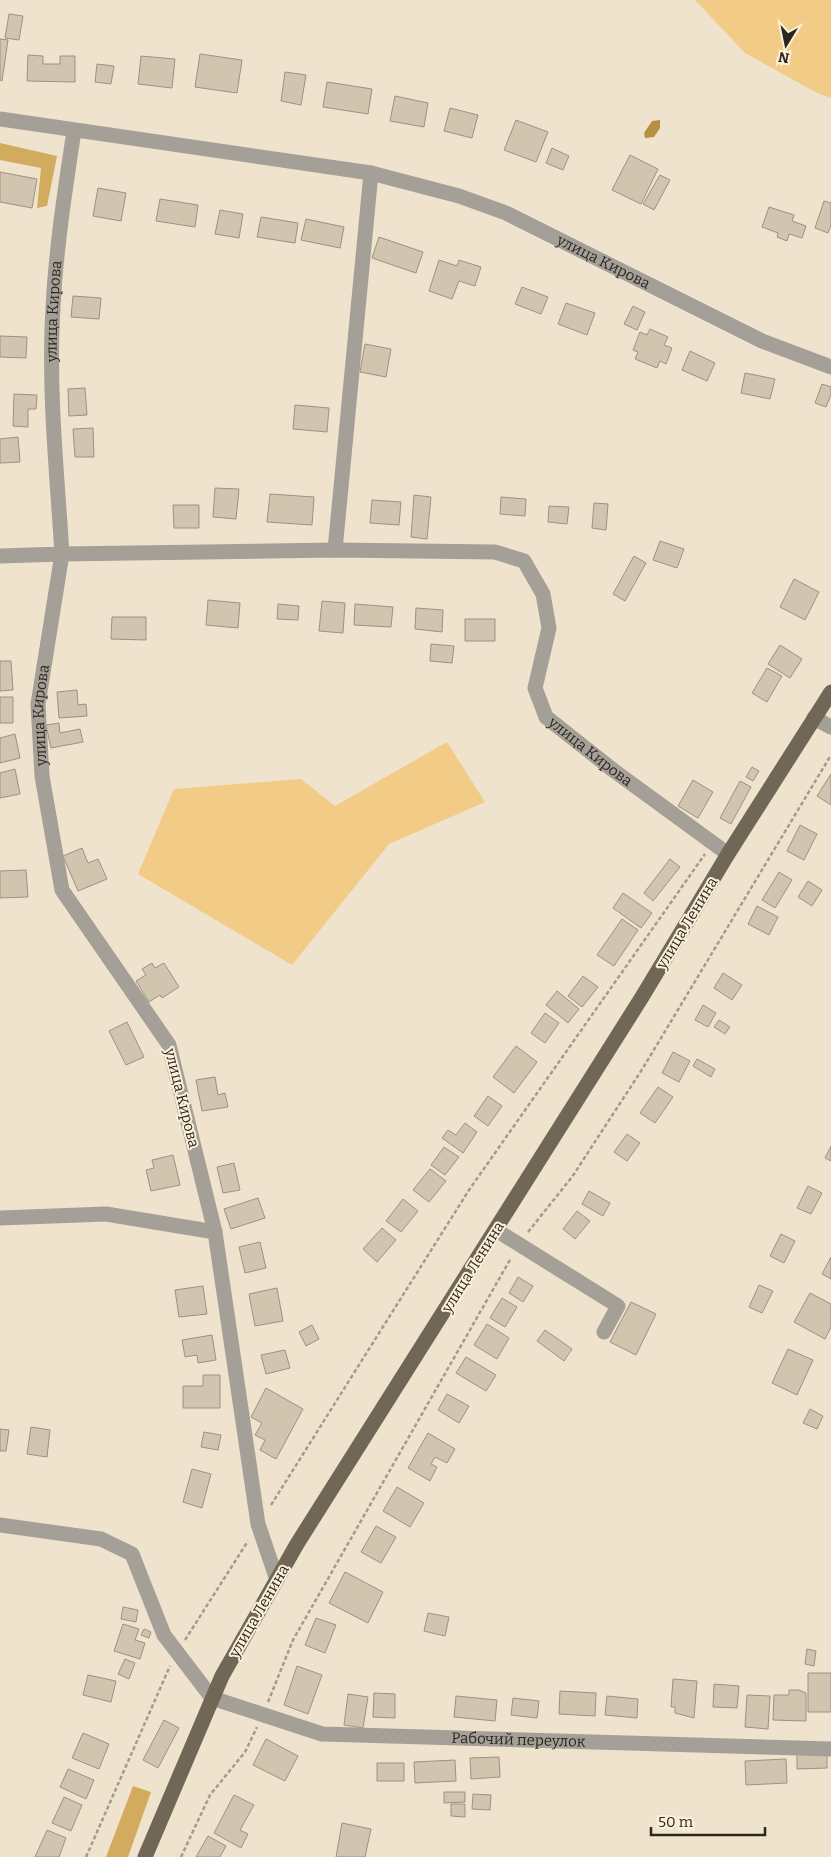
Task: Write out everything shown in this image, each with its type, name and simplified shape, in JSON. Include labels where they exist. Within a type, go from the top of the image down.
[{"type":"main road","name":"улица Ленина","points":[[145,1857],[212,1698],[246,1632],[297,1544],[642,998],[728,854],[831,692]]},
{"type":"street","name":"улица Кирова","points":[[0,119],[371,173],[459,196],[506,213],[762,341],[831,367]]},
{"type":"street","name":"улица Кирова","points":[[74,131],[58,237],[52,309],[53,411],[62,554],[38,704],[42,776],[62,890],[169,1044],[215,1232],[258,1524],[277,1580]]},
{"type":"street","points":[[335,550],[371,173]]},
{"type":"street","name":"улица Кирова","points":[[0,556],[335,550],[495,552],[524,562],[543,594],[549,628],[536,688],[546,717],[613,770],[728,854]]},
{"type":"street","points":[[814,718],[831,726]]},
{"type":"street","points":[[0,1218],[106,1214],[215,1232]]},
{"type":"street","points":[[496,1230],[618,1306],[604,1332]]},
{"type":"street","points":[[0,1525],[101,1539],[132,1554],[164,1635],[212,1698]]},
{"type":"street","name":"Рабочий переулок","points":[[212,1698],[322,1734],[831,1749]]},
{"type":"path","points":[[181,1857],[210,1795],[245,1752],[263,1715],[293,1640],[519,1244],[572,1177],[643,1068],[831,755]]},
{"type":"path","points":[[86,1857],[177,1652],[469,1190],[712,843]]},
{"type":"shaded area","points":[[695,0],[831,0],[831,98],[819,94],[745,53]]},
{"type":"shaded area","points":[[660,120],[660,128],[654,137],[645,138],[644,133],[652,121]]},
{"type":"shaded area","points":[[0,143],[57,156],[47,206],[37,208],[41,168],[0,160]]},
{"type":"shaded area","points":[[447,742],[485,802],[389,844],[292,965],[138,874],[174,789],[301,779],[335,806]]},
{"type":"shaded area","points":[[133,1786],[151,1792],[128,1857],[106,1857]]},
{"type":"building","points":[[9,14],[23,16],[19,40],[5,38]]},
{"type":"building","points":[[0,39],[8,40],[2,81],[0,80]]},
{"type":"building","points":[[200,54],[242,60],[237,93],[195,87]]},
{"type":"building","points":[[28,55],[43,56],[43,64],[60,64],[60,56],[75,56],[75,82],[27,81]]},
{"type":"building","points":[[141,56],[175,59],[172,88],[138,84]]},
{"type":"building","points":[[97,64],[114,66],[111,84],[95,82]]},
{"type":"building","points":[[285,72],[306,75],[301,105],[281,101]]},
{"type":"building","points":[[327,82],[372,89],[368,114],[323,107]]},
{"type":"building","points":[[395,96],[428,103],[424,127],[390,121]]},
{"type":"building","points":[[450,108],[478,115],[472,138],[444,131]]},
{"type":"building","points":[[516,120],[548,132],[536,162],[504,150]]},
{"type":"building","points":[[552,148],[569,156],[563,170],[546,163]]},
{"type":"building","points":[[630,155],[658,169],[641,204],[612,190]]},
{"type":"building","points":[[0,172],[37,179],[32,208],[0,202]]},
{"type":"building","points":[[660,175],[670,180],[654,210],[643,204]]},
{"type":"building","points":[[98,188],[126,193],[121,221],[93,216]]},
{"type":"building","points":[[160,199],[198,205],[195,227],[156,221]]},
{"type":"building","points":[[824,201],[831,203],[831,225],[828,233],[815,228]]},
{"type":"building","points":[[769,207],[794,215],[792,221],[806,226],[802,238],[789,234],[787,241],[777,237],[778,233],[762,227]]},
{"type":"building","points":[[220,210],[243,214],[239,238],[215,234]]},
{"type":"building","points":[[261,217],[298,223],[295,243],[257,237]]},
{"type":"building","points":[[306,219],[344,227],[340,248],[301,240]]},
{"type":"building","points":[[379,237],[423,252],[416,273],[372,258]]},
{"type":"building","points":[[439,260],[457,266],[459,260],[481,267],[475,286],[459,281],[452,299],[429,291]]},
{"type":"building","points":[[522,287],[548,297],[541,314],[515,304]]},
{"type":"building","points":[[73,296],[101,298],[99,319],[71,317]]},
{"type":"building","points":[[566,303],[595,313],[587,335],[558,324]]},
{"type":"building","points":[[633,306],[645,312],[637,330],[624,324]]},
{"type":"building","points":[[650,329],[668,337],[664,345],[672,348],[666,364],[660,361],[657,368],[635,359],[638,352],[633,350],[640,332],[647,335]]},
{"type":"building","points":[[0,336],[27,337],[26,358],[0,357]]},
{"type":"building","points":[[365,344],[391,349],[386,377],[360,372]]},
{"type":"building","points":[[690,351],[715,363],[707,381],[682,370]]},
{"type":"building","points":[[745,373],[775,379],[770,399],[741,393]]},
{"type":"building","points":[[822,384],[831,387],[831,395],[826,407],[815,403]]},
{"type":"building","points":[[85,388],[87,415],[69,416],[68,389]]},
{"type":"building","points":[[14,394],[37,395],[36,409],[28,409],[28,427],[13,426]]},
{"type":"building","points":[[295,405],[329,408],[327,432],[293,429]]},
{"type":"building","points":[[93,428],[94,457],[75,457],[73,429]]},
{"type":"building","points":[[18,437],[20,462],[0,463],[0,439]]},
{"type":"building","points":[[215,488],[239,489],[236,519],[213,517]]},
{"type":"building","points":[[270,494],[314,497],[312,525],[267,522]]},
{"type":"building","points":[[414,495],[431,497],[427,539],[411,537]]},
{"type":"building","points":[[501,497],[526,499],[525,516],[500,514]]},
{"type":"building","points":[[372,500],[401,502],[399,525],[370,523]]},
{"type":"building","points":[[594,503],[608,504],[606,530],[592,528]]},
{"type":"building","points":[[173,505],[199,505],[199,528],[174,528]]},
{"type":"building","points":[[549,506],[569,507],[567,524],[548,522]]},
{"type":"building","points":[[660,541],[684,549],[677,568],[653,560]]},
{"type":"building","points":[[634,556],[646,563],[625,601],[613,594]]},
{"type":"building","points":[[794,579],[819,592],[805,620],[780,607]]},
{"type":"building","points":[[208,600],[240,603],[238,628],[206,625]]},
{"type":"building","points":[[322,601],[345,603],[343,633],[319,631]]},
{"type":"building","points":[[278,604],[299,606],[298,620],[277,619]]},
{"type":"building","points":[[355,604],[393,607],[391,627],[354,625]]},
{"type":"building","points":[[416,608],[443,610],[442,632],[415,629]]},
{"type":"building","points":[[112,617],[146,617],[146,640],[111,639]]},
{"type":"building","points":[[465,619],[495,619],[495,641],[465,641]]},
{"type":"building","points":[[431,644],[454,646],[452,663],[430,661]]},
{"type":"building","points":[[780,645],[802,659],[790,678],[768,664]]},
{"type":"building","points":[[0,661],[11,661],[13,690],[0,691]]},
{"type":"building","points":[[767,668],[782,676],[767,702],[752,693]]},
{"type":"building","points":[[77,690],[78,705],[86,704],[87,716],[59,718],[57,692]]},
{"type":"building","points":[[0,697],[13,697],[13,723],[0,723]]},
{"type":"building","points":[[59,723],[60,733],[80,729],[83,742],[51,748],[46,725]]},
{"type":"building","points":[[15,734],[20,758],[0,763],[0,738]]},
{"type":"building","points":[[752,767],[759,771],[753,781],[746,777]]},
{"type":"building","points":[[15,769],[20,794],[0,798],[0,773]]},
{"type":"building","points":[[831,774],[831,805],[817,796]]},
{"type":"building","points":[[693,780],[713,792],[698,818],[678,806]]},
{"type":"building","points":[[740,781],[751,787],[731,824],[720,818]]},
{"type":"building","points":[[800,825],[817,834],[804,860],[787,851]]},
{"type":"building","points":[[82,848],[88,863],[98,859],[107,879],[78,891],[63,856]]},
{"type":"building","points":[[670,859],[680,867],[653,901],[644,893]]},
{"type":"building","points":[[26,870],[28,897],[0,898],[0,871]]},
{"type":"building","points":[[779,872],[792,880],[775,908],[762,900]]},
{"type":"building","points":[[808,881],[822,890],[812,906],[798,897]]},
{"type":"building","points":[[623,893],[652,913],[641,928],[613,908]]},
{"type":"building","points":[[757,906],[778,917],[769,935],[748,924]]},
{"type":"building","points":[[622,919],[638,930],[614,966],[597,955]]},
{"type":"building","points":[[152,963],[155,968],[164,963],[179,987],[162,998],[160,995],[149,1002],[136,981],[146,975],[142,969]]},
{"type":"building","points":[[723,973],[742,985],[732,1000],[714,988]]},
{"type":"building","points":[[583,976],[598,987],[582,1007],[568,996]]},
{"type":"building","points":[[557,991],[579,1009],[568,1023],[546,1005]]},
{"type":"building","points":[[703,1005],[716,1013],[708,1027],[695,1020]]},
{"type":"building","points":[[545,1013],[559,1023],[545,1043],[531,1033]]},
{"type":"building","points":[[719,1020],[730,1027],[725,1034],[714,1027]]},
{"type":"building","points":[[127,1022],[144,1057],[126,1065],[109,1031]]},
{"type":"building","points":[[516,1046],[537,1062],[514,1093],[493,1077]]},
{"type":"building","points":[[673,1052],[690,1061],[679,1082],[662,1073]]},
{"type":"building","points":[[697,1059],[715,1069],[711,1077],[693,1066]]},
{"type":"building","points":[[215,1077],[218,1095],[225,1093],[228,1107],[202,1111],[196,1080]]},
{"type":"building","points":[[658,1087],[673,1097],[655,1123],[640,1113]]},
{"type":"building","points":[[488,1096],[502,1106],[488,1126],[474,1116]]},
{"type":"building","points":[[465,1123],[477,1132],[463,1153],[442,1138],[448,1130],[456,1135]]},
{"type":"building","points":[[627,1134],[640,1143],[627,1161],[614,1152]]},
{"type":"building","points":[[831,1146],[831,1161],[825,1158]]},
{"type":"building","points":[[444,1147],[459,1157],[445,1175],[431,1165]]},
{"type":"building","points":[[173,1155],[180,1185],[151,1191],[146,1170],[154,1168],[152,1160]]},
{"type":"building","points":[[234,1163],[240,1190],[223,1193],[217,1167]]},
{"type":"building","points":[[430,1169],[446,1181],[429,1202],[413,1190]]},
{"type":"building","points":[[808,1186],[822,1193],[811,1214],[797,1208]]},
{"type":"building","points":[[589,1191],[610,1203],[603,1216],[582,1204]]},
{"type":"building","points":[[258,1198],[265,1218],[231,1229],[224,1209]]},
{"type":"building","points":[[403,1199],[418,1211],[401,1232],[386,1221]]},
{"type":"building","points":[[577,1211],[590,1221],[575,1239],[563,1229]]},
{"type":"building","points":[[382,1228],[396,1240],[377,1262],[363,1249]]},
{"type":"building","points":[[781,1234],[795,1241],[784,1263],[770,1256]]},
{"type":"building","points":[[260,1242],[266,1268],[245,1273],[239,1247]]},
{"type":"building","points":[[831,1257],[831,1279],[822,1274]]},
{"type":"building","points":[[518,1277],[533,1286],[523,1302],[509,1293]]},
{"type":"building","points":[[759,1285],[773,1291],[762,1313],[749,1307]]},
{"type":"building","points":[[203,1286],[207,1314],[179,1317],[175,1290]]},
{"type":"building","points":[[277,1288],[283,1321],[255,1326],[249,1294]]},
{"type":"building","points":[[810,1293],[831,1304],[831,1327],[825,1339],[794,1322]]},
{"type":"building","points":[[502,1298],[517,1307],[505,1327],[490,1318]]},
{"type":"building","points":[[631,1302],[656,1314],[636,1355],[610,1342]]},
{"type":"building","points":[[487,1324],[509,1338],[497,1359],[474,1345]]},
{"type":"building","points":[[312,1325],[319,1339],[306,1346],[299,1332]]},
{"type":"building","points":[[545,1330],[572,1349],[564,1361],[537,1341]]},
{"type":"building","points":[[212,1335],[216,1360],[198,1363],[197,1355],[185,1357],[182,1340]]},
{"type":"building","points":[[788,1349],[813,1360],[797,1395],[772,1383]]},
{"type":"building","points":[[285,1350],[290,1368],[266,1374],[261,1355]]},
{"type":"building","points":[[466,1357],[496,1375],[486,1391],[456,1373]]},
{"type":"building","points":[[203,1375],[220,1375],[220,1408],[183,1408],[183,1386],[203,1386]]},
{"type":"building","points":[[266,1388],[303,1409],[276,1459],[260,1450],[265,1440],[255,1435],[262,1423],[251,1417]]},
{"type":"building","points":[[447,1394],[469,1406],[459,1423],[438,1410]]},
{"type":"building","points":[[810,1409],[823,1416],[817,1429],[803,1423]]},
{"type":"building","points":[[31,1427],[50,1430],[47,1457],[27,1454]]},
{"type":"building","points":[[0,1429],[9,1430],[6,1451],[0,1451]]},
{"type":"building","points":[[204,1432],[221,1435],[218,1450],[201,1447]]},
{"type":"building","points":[[428,1433],[455,1449],[447,1463],[435,1457],[431,1464],[437,1467],[430,1481],[408,1468]]},
{"type":"building","points":[[192,1469],[211,1474],[202,1508],[183,1502]]},
{"type":"building","points":[[397,1487],[424,1503],[410,1527],[383,1511]]},
{"type":"building","points":[[376,1526],[396,1537],[381,1563],[361,1552]]},
{"type":"building","points":[[345,1572],[383,1592],[368,1623],[329,1603]]},
{"type":"building","points":[[123,1607],[138,1610],[136,1622],[121,1619]]},
{"type":"building","points":[[428,1613],[449,1617],[445,1636],[424,1631]]},
{"type":"building","points":[[316,1618],[336,1625],[325,1653],[305,1645]]},
{"type":"building","points":[[123,1624],[139,1629],[135,1640],[145,1643],[140,1659],[114,1651]]},
{"type":"building","points":[[144,1629],[151,1632],[149,1638],[141,1635]]},
{"type":"building","points":[[807,1649],[816,1651],[814,1666],[805,1664]]},
{"type":"building","points":[[125,1659],[135,1663],[129,1679],[118,1674]]},
{"type":"building","points":[[297,1666],[322,1675],[308,1714],[284,1705]]},
{"type":"building","points":[[808,1673],[831,1673],[831,1712],[808,1712]]},
{"type":"building","points":[[88,1675],[116,1681],[111,1702],[83,1695]]},
{"type":"building","points":[[673,1679],[697,1681],[694,1718],[675,1713],[675,1707],[671,1707]]},
{"type":"building","points":[[714,1684],[739,1686],[737,1708],[713,1707]]},
{"type":"building","points":[[789,1690],[799,1690],[806,1693],[806,1721],[773,1720],[774,1695],[789,1695]]},
{"type":"building","points":[[560,1691],[596,1693],[595,1716],[559,1714]]},
{"type":"building","points":[[374,1693],[395,1694],[395,1718],[373,1717]]},
{"type":"building","points":[[348,1694],[368,1697],[363,1728],[344,1725]]},
{"type":"building","points":[[747,1695],[770,1696],[768,1729],[745,1727]]},
{"type":"building","points":[[456,1696],[497,1700],[495,1721],[454,1717]]},
{"type":"building","points":[[607,1696],[638,1699],[637,1718],[605,1715]]},
{"type":"building","points":[[513,1698],[539,1701],[537,1718],[511,1715]]},
{"type":"building","points":[[164,1720],[179,1728],[158,1768],[143,1760]]},
{"type":"building","points":[[83,1733],[109,1744],[99,1769],[72,1758]]},
{"type":"building","points":[[266,1739],[298,1756],[285,1781],[253,1765]]},
{"type":"building","points":[[827,1753],[827,1768],[797,1769],[797,1754]]},
{"type":"building","points":[[499,1757],[500,1777],[471,1779],[470,1758]]},
{"type":"building","points":[[786,1759],[787,1783],[746,1785],[745,1761]]},
{"type":"building","points":[[455,1760],[456,1781],[415,1783],[414,1762]]},
{"type":"building","points":[[377,1763],[404,1763],[404,1781],[377,1781]]},
{"type":"building","points":[[68,1769],[94,1780],[86,1799],[60,1787]]},
{"type":"building","points":[[444,1792],[465,1792],[465,1802],[444,1803]]},
{"type":"building","points":[[473,1794],[491,1795],[490,1810],[472,1809]]},
{"type":"building","points":[[234,1795],[254,1805],[240,1830],[248,1834],[241,1848],[214,1833]]},
{"type":"building","points":[[64,1797],[82,1805],[71,1831],[52,1823]]},
{"type":"building","points":[[451,1804],[465,1804],[465,1817],[451,1816]]},
{"type":"building","points":[[342,1823],[371,1829],[365,1857],[336,1857]]},
{"type":"building","points":[[47,1830],[66,1838],[59,1857],[35,1857]]},
{"type":"building","points":[[208,1836],[226,1846],[220,1857],[196,1857]]}]
